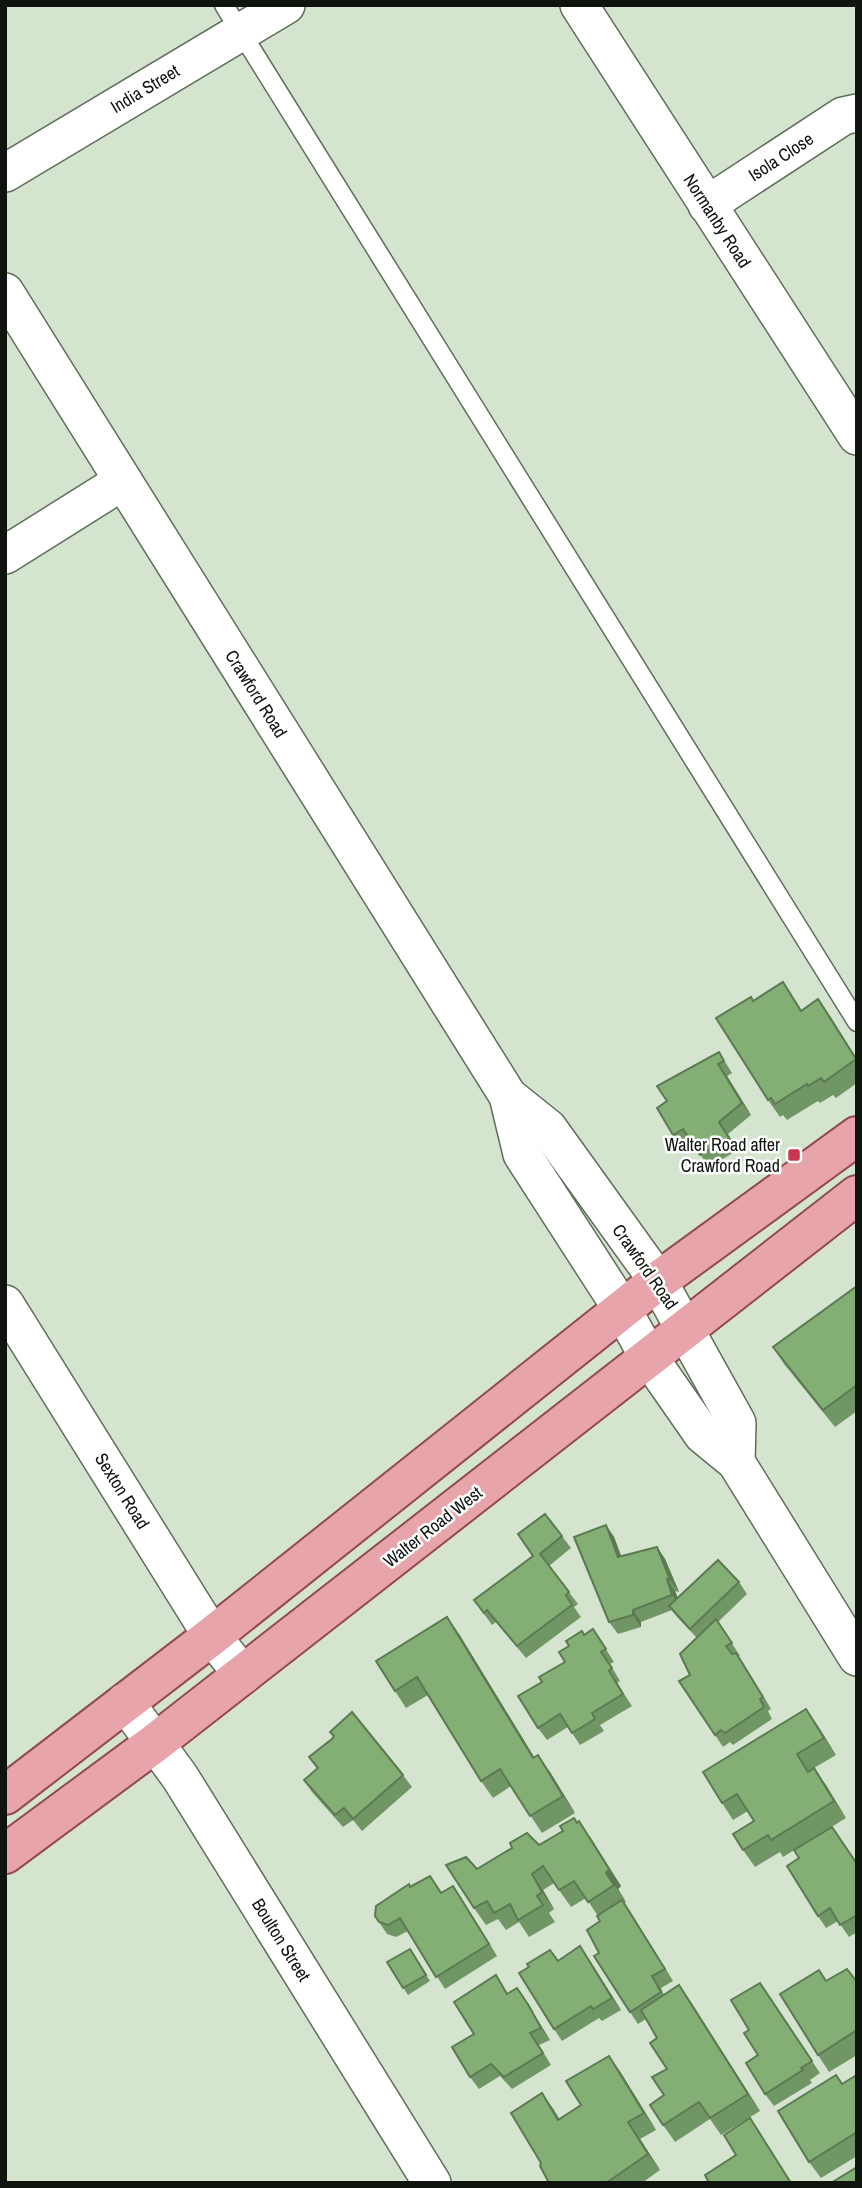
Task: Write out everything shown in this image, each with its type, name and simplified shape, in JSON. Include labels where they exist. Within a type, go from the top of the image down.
[{"type":"main road","points":[[5,1795],[212,1636],[658,1281],[857,1136]]},
{"type":"main road","name":"Walter Road West","points":[[5,1854],[243,1675],[857,1195]]},
{"type":"street","name":"India Street","points":[[5,173],[232,19],[286,5]]},
{"type":"street","name":"Normanby Road","points":[[579,5],[857,436]]},
{"type":"street","name":"Isola Close","points":[[707,205],[843,116],[857,113]]},
{"type":"street","name":"Crawford Road","points":[[5,292],[508,1096],[522,1154],[622,1309],[648,1356],[702,1435],[736,1462],[857,1657]]},
{"type":"street","points":[[5,555],[123,481]]},
{"type":"street","name":"Crawford Road","points":[[508,1096],[548,1128],[658,1281],[687,1328],[737,1423],[736,1462]]},
{"type":"street","name":"Sexton Road","points":[[5,1304],[212,1636],[243,1675]]},
{"type":"street","name":"Boulton Street","points":[[125,1702],[187,1789],[432,2183]]},
{"type":"lane","points":[[232,19],[857,1022]]},
{"type":"building","points":[[783,982],[801,1011],[818,999],[856,1059],[824,1082],[821,1078],[808,1086],[807,1084],[775,1104],[771,1098],[768,1100],[716,1018],[751,997],[753,1001]]},
{"type":"building","points":[[719,1052],[724,1061],[718,1064],[742,1103],[719,1122],[729,1138],[700,1155],[683,1129],[673,1135],[657,1108],[667,1101],[657,1086]]},
{"type":"building","points":[[857,1286],[857,1385],[823,1410],[773,1347]]},
{"type":"building","points":[[545,1514],[562,1536],[540,1554],[569,1592],[566,1595],[572,1605],[517,1646],[487,1610],[484,1613],[474,1600],[533,1556],[518,1534]]},
{"type":"building","points":[[606,1525],[618,1557],[657,1547],[670,1580],[667,1579],[672,1595],[633,1610],[633,1615],[609,1622],[574,1537]]},
{"type":"building","points":[[718,1560],[739,1582],[690,1629],[669,1606]]},
{"type":"building","points":[[447,1617],[533,1758],[538,1755],[563,1796],[530,1816],[500,1769],[481,1781],[417,1677],[395,1691],[376,1661]]},
{"type":"building","points":[[716,1619],[732,1643],[726,1646],[732,1654],[736,1653],[763,1697],[760,1699],[764,1707],[725,1733],[721,1730],[715,1735],[679,1681],[690,1675],[680,1654]]},
{"type":"building","points":[[593,1629],[606,1649],[601,1652],[612,1668],[609,1671],[623,1694],[592,1713],[595,1719],[572,1733],[560,1714],[538,1728],[518,1696],[542,1682],[539,1677],[565,1662],[559,1652],[569,1646],[566,1641],[582,1631],[584,1635]]},
{"type":"building","points":[[806,1709],[824,1738],[797,1754],[808,1772],[814,1768],[834,1801],[771,1840],[768,1835],[743,1850],[733,1834],[754,1821],[737,1794],[722,1803],[703,1772]]},
{"type":"building","points":[[352,1712],[403,1775],[353,1819],[344,1808],[335,1815],[304,1780],[318,1768],[309,1757],[332,1739],[334,1736],[330,1732]]},
{"type":"building","points":[[574,1818],[577,1823],[579,1821],[609,1869],[606,1873],[614,1885],[588,1902],[574,1881],[559,1890],[543,1866],[532,1874],[542,1892],[537,1896],[543,1905],[518,1920],[510,1904],[494,1913],[487,1901],[474,1908],[446,1865],[466,1857],[477,1869],[512,1848],[510,1843],[527,1833],[539,1845],[563,1831],[560,1826]]},
{"type":"building","points":[[832,1827],[857,1864],[857,1915],[840,1925],[830,1908],[818,1916],[787,1866],[799,1858],[794,1850]]},
{"type":"building","points":[[430,1876],[441,1893],[453,1886],[489,1944],[436,1977],[400,1918],[388,1925],[379,1922],[375,1916],[376,1906],[409,1884],[410,1887]]},
{"type":"building","points":[[622,1900],[665,1969],[652,1976],[661,1992],[630,2012],[594,1956],[599,1953],[587,1930],[600,1921],[597,1916]]},
{"type":"building","points":[[580,1946],[612,1998],[593,2009],[591,2006],[554,2029],[519,1973],[529,1967],[527,1964],[550,1950],[558,1961]]},
{"type":"building","points":[[410,1949],[426,1975],[403,1988],[387,1962]]},
{"type":"building","points":[[847,1969],[857,1982],[857,2030],[818,2055],[780,1994],[819,1970],[826,1981]]},
{"type":"building","points":[[496,1975],[507,1994],[517,1988],[529,2006],[541,2028],[530,2033],[543,2053],[504,2077],[491,2064],[470,2077],[452,2047],[474,2034],[454,2002]]},
{"type":"building","points":[[760,1983],[812,2061],[801,2068],[803,2070],[765,2094],[746,2063],[758,2055],[744,2033],[749,2030],[731,2000]]},
{"type":"building","points":[[679,1985],[748,2094],[710,2118],[699,2102],[663,2125],[650,2105],[664,2095],[652,2077],[667,2069],[650,2043],[657,2038],[641,2010]]},
{"type":"building","points":[[609,2056],[644,2113],[628,2122],[648,2154],[606,2183],[549,2183],[541,2163],[511,2113],[542,2093],[558,2120],[581,2105],[566,2081]]},
{"type":"building","points":[[836,2075],[842,2084],[855,2076],[857,2079],[857,2132],[809,2162],[778,2111]]},
{"type":"building","points":[[750,2118],[791,2183],[709,2183],[705,2175],[736,2155],[724,2135]]},
{"type":"building","points":[[857,2167],[857,2183],[831,2183]]},
{"type":"place","name":"Walter Road after Crawford Road","points":[[794,1155]]}]
